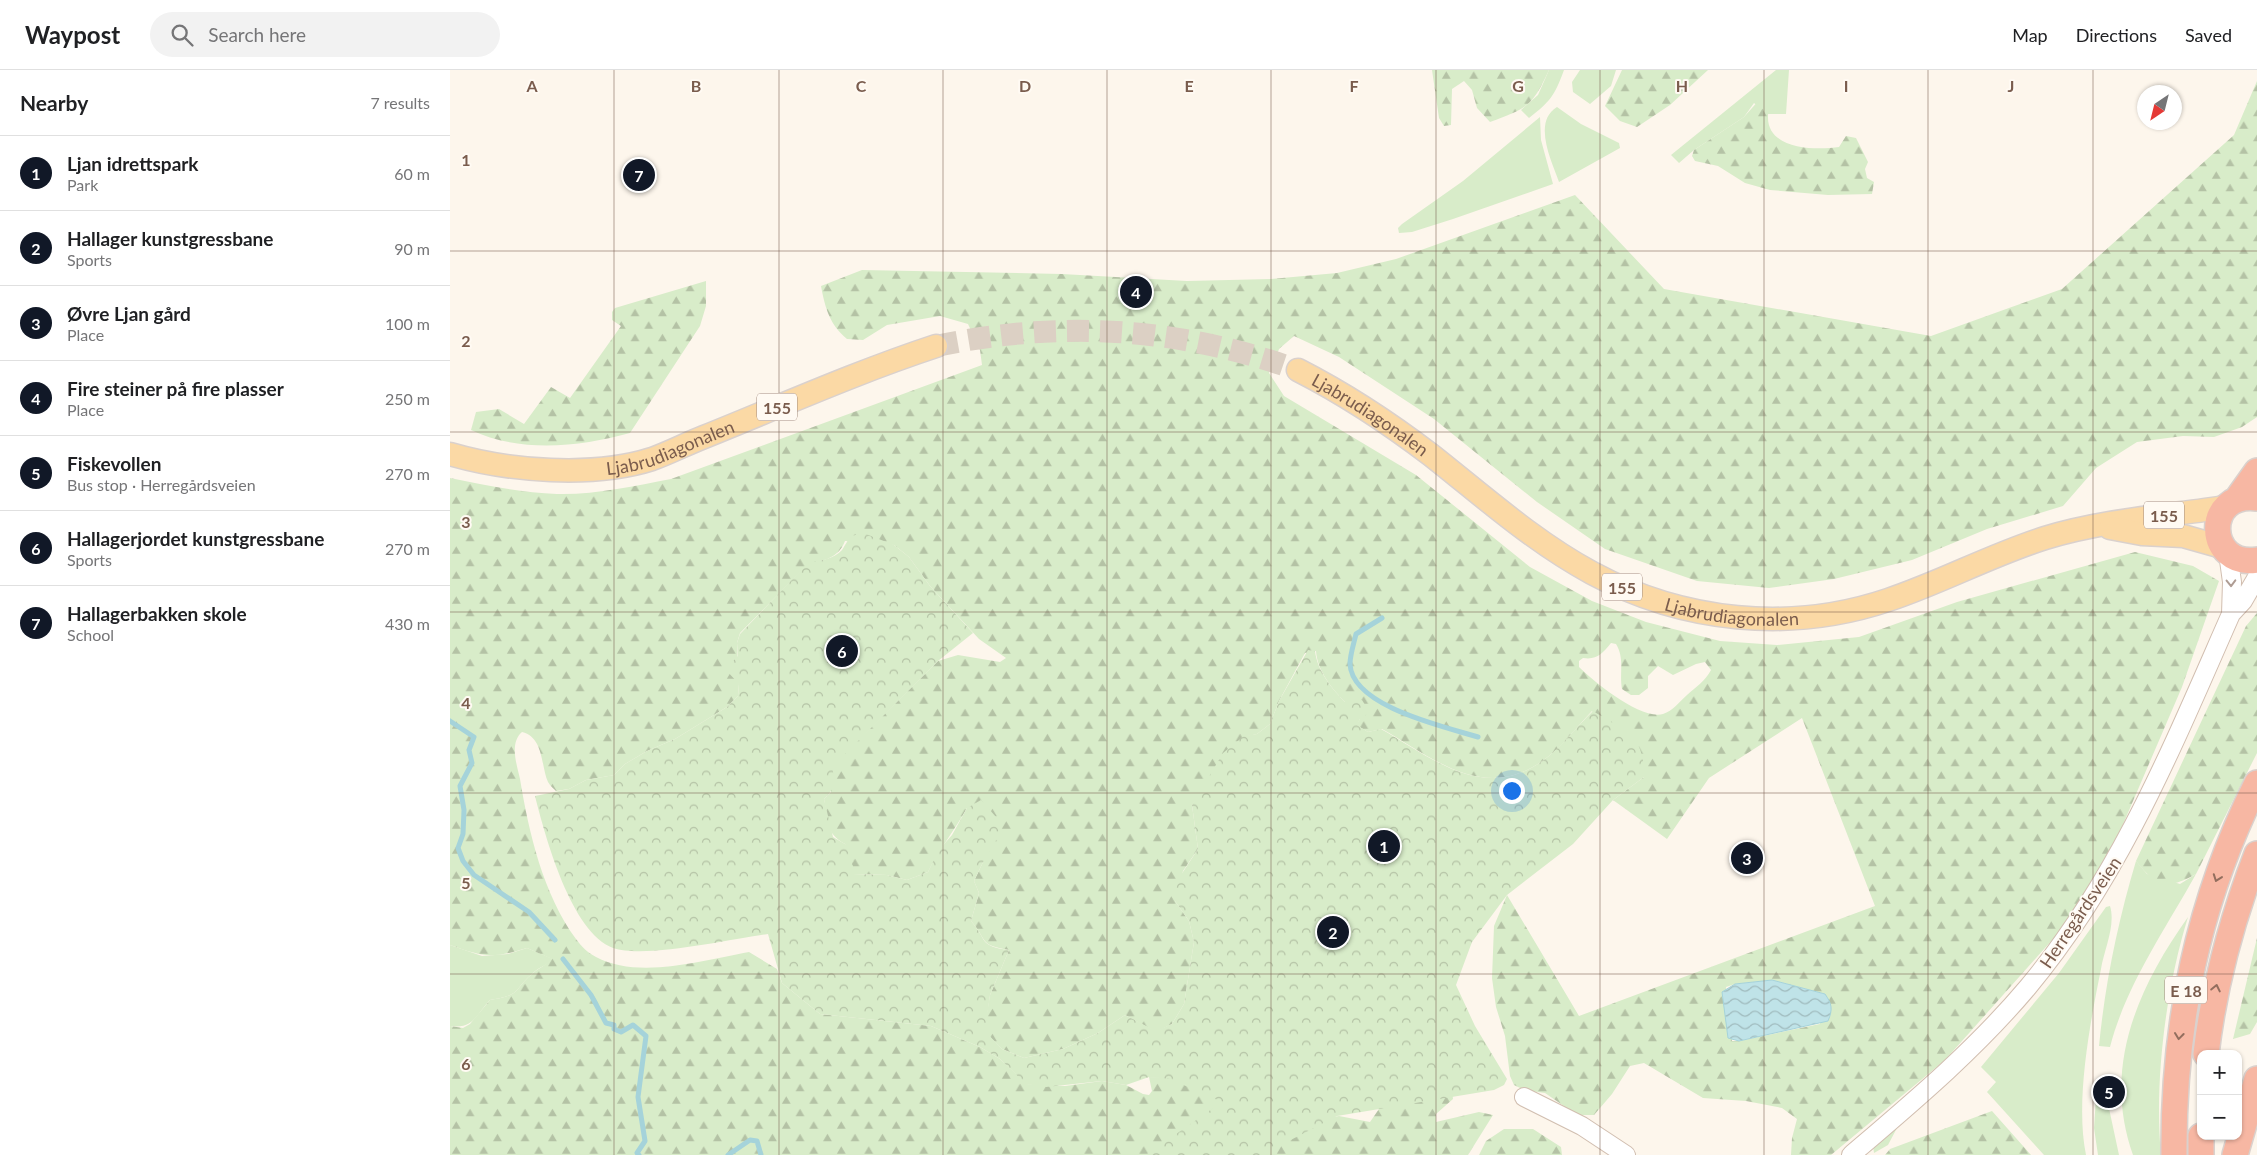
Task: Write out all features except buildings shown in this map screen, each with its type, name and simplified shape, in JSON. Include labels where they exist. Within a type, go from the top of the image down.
[{"type":"highway","points":[[2257,471],[2240,501],[2217,526],[2225,550],[2242,560],[2257,560]]},
{"type":"highway","name":"E 18","points":[[2174,1155],[2176,1058],[2189,974],[2216,882],[2257,783]]},
{"type":"highway","name":"E 18","points":[[2207,1050],[2214,999],[2226,946],[2257,854]]},
{"type":"highway","points":[[2235,1155],[2257,1079]]},
{"type":"highway","points":[[2201,1155],[2202,1140]]},
{"type":"main road","name":"Ljabrudiagonalen","points":[[450,454],[498,465],[549,470],[584,469],[651,459],[860,372],[936,346]]},
{"type":"main road","name":"Ljabrudiagonalen","points":[[1298,370],[1357,402],[1394,428],[1559,554],[1619,586],[1662,603],[1696,612],[1734,618],[1789,620],[1846,611],[1886,601],[2024,545],[2076,530],[2240,501]]},
{"type":"main road","name":"Ljabrudiagonalen","points":[[2102,526],[2142,534],[2183,536],[2225,550]]},
{"type":"street","name":"Herregårdsveien","points":[[2225,550],[2232,582],[2231,614]]},
{"type":"street","name":"Herregårdsveien","points":[[1851,1155],[1936,1083],[1973,1048],[2029,986],[2074,927],[2107,876],[2139,815],[2231,614],[2243,600],[2257,577]]},
{"type":"street","points":[[1524,1097],[1582,1126],[1626,1155]]},
{"type":"green space","points":[[1432,70],[1549,70],[1538,92],[1527,105],[1490,122],[1477,108],[1472,90],[1464,81],[1452,89],[1451,125],[1444,126],[1439,118]]},
{"type":"green space","points":[[1549,70],[1564,70],[1558,86],[1551,97],[1529,118],[1521,110],[1538,95]]},
{"type":"green space","points":[[1580,70],[1616,70],[1611,86],[1590,104],[1573,92],[1572,82]]},
{"type":"green space","points":[[1622,70],[1708,70],[1670,105],[1637,127],[1620,121],[1605,106]]},
{"type":"green space","points":[[1776,70],[1789,70],[1786,114],[1767,114],[1754,103],[1744,117],[1694,150],[1679,163],[1671,155]]},
{"type":"green space","points":[[2257,81],[2257,417],[2242,427],[2214,437],[2183,436],[2137,442],[2096,468],[2063,506],[1987,529],[1912,560],[1834,579],[1769,588],[1697,581],[1605,549],[1537,502],[1434,419],[1339,357],[1294,336],[1279,349],[1269,373],[1284,396],[1416,475],[1530,567],[1592,601],[1646,622],[1720,641],[1777,645],[1859,637],[1957,602],[2135,552],[2193,566],[2219,581],[2182,687],[2121,829],[2070,920],[1945,1060],[1831,1155],[1791,1155],[1792,1138],[1797,1119],[1782,1108],[1746,1101],[1703,1098],[1644,1063],[1630,1066],[1612,1094],[1594,1115],[1577,1115],[1545,1093],[1524,1090],[1514,1085],[1510,1076],[1505,1036],[1496,1007],[1492,978],[1494,926],[1507,895],[1579,1016],[1875,906],[1802,718],[1709,778],[1667,839],[1613,800],[1644,777],[1592,711],[1561,745],[1541,762],[1520,773],[1499,778],[1479,777],[1439,763],[1382,729],[1368,732],[1356,725],[1360,719],[1354,702],[1345,702],[1330,685],[1319,665],[1316,651],[1305,653],[1279,701],[1270,724],[1257,734],[1244,737],[1192,805],[1198,849],[1183,871],[1175,901],[1189,921],[1194,942],[1184,1004],[1172,1024],[1156,1032],[1125,1015],[1098,1033],[1063,1049],[1024,1058],[1002,1049],[984,1031],[990,995],[1009,950],[988,944],[971,921],[979,893],[974,881],[983,862],[967,808],[928,872],[907,880],[887,875],[853,874],[845,844],[834,835],[828,825],[824,799],[831,792],[831,767],[938,661],[958,655],[1000,662],[1006,658],[979,639],[930,586],[909,557],[894,545],[845,541],[839,551],[831,557],[809,563],[740,633],[737,643],[738,696],[727,707],[675,739],[647,751],[625,764],[614,775],[586,780],[569,789],[556,791],[548,782],[541,753],[534,740],[522,732],[518,737],[515,748],[516,761],[539,862],[555,903],[578,942],[596,957],[613,964],[632,967],[672,966],[749,952],[777,969],[782,983],[820,1014],[931,1026],[980,1047],[1000,1059],[1027,1084],[1065,1086],[1102,1081],[1126,1085],[1149,1095],[1152,1091],[1149,1077],[1253,1079],[1191,1155],[450,1155],[450,1026],[463,1028],[470,1024],[490,1000],[512,994],[526,979],[552,959],[527,948],[505,954],[488,955],[450,945],[450,478],[490,486],[557,494],[600,492],[671,479],[982,365],[980,350],[968,324],[940,316],[887,325],[863,340],[847,339],[836,328],[829,316],[821,286],[862,270],[1062,274],[1187,281],[1271,279],[1337,273],[1396,259],[1575,195],[1664,289],[1931,336],[2062,289],[2234,135]],"holes":[[[1611,643],[1616,644],[1619,650],[1622,689],[1631,695],[1639,695],[1648,688],[1648,676],[1658,666],[1673,675],[1696,664],[1705,662],[1711,670],[1703,681],[1673,709],[1667,713],[1654,714],[1631,706],[1618,698],[1595,682],[1579,667],[1579,661],[1583,658],[1592,658],[1599,655]],[[1772,980],[1825,994],[1820,1024],[1732,1041],[1726,987],[1735,984]]]},
{"type":"green space","points":[[1760,99],[1766,100],[1770,105],[1768,119],[1771,130],[1778,138],[1789,144],[1814,148],[1839,147],[1846,136],[1856,138],[1868,162],[1865,169],[1867,178],[1874,182],[1872,194],[1828,195],[1770,190],[1745,183],[1718,166],[1695,161],[1692,156],[1694,150],[1744,117]]},
{"type":"green space","points":[[1557,107],[1581,124],[1619,143],[1620,148],[1559,182],[1546,143],[1545,132],[1546,122],[1550,114]]},
{"type":"green space","points":[[1540,117],[1541,140],[1553,184],[1453,219],[1412,232],[1399,233],[1398,228],[1402,224],[1463,181]]},
{"type":"green space","points":[[706,281],[706,306],[700,326],[630,433],[591,442],[529,445],[509,442],[471,430],[476,412],[499,409],[524,424],[551,387],[570,398],[621,326],[612,320],[612,312],[615,308]]},
{"type":"green space","points":[[866,534],[894,545],[909,557],[930,586],[973,633],[938,661],[832,767],[834,776],[833,788],[824,799],[833,837],[845,844],[853,854],[853,874],[887,875],[907,880],[928,872],[938,851],[952,835],[967,808],[981,800],[996,817],[1001,832],[974,881],[979,893],[971,921],[988,944],[1009,950],[990,995],[985,1031],[1002,1049],[1024,1058],[1063,1049],[1098,1033],[1125,1015],[1156,1031],[1172,1024],[1184,1004],[1194,942],[1189,921],[1175,901],[1175,884],[1198,849],[1192,805],[1223,753],[1244,736],[1257,734],[1270,724],[1279,701],[1308,650],[1315,651],[1316,658],[1326,679],[1345,702],[1362,700],[1367,708],[1366,715],[1360,719],[1357,725],[1368,732],[1381,729],[1439,763],[1478,777],[1499,778],[1520,773],[1541,762],[1593,711],[1631,736],[1641,752],[1644,777],[1613,800],[1573,844],[1507,895],[1472,942],[1456,985],[1475,1026],[1507,1079],[1504,1085],[1494,1090],[1337,1116],[1262,1155],[1146,1155],[1222,1102],[1170,1079],[1149,1077],[1126,1085],[1102,1081],[1046,1087],[1026,1084],[1000,1059],[980,1047],[931,1026],[820,1014],[782,983],[768,934],[689,947],[646,951],[627,951],[613,948],[598,939],[584,924],[572,904],[553,858],[535,796],[569,789],[586,780],[614,775],[625,764],[647,751],[675,739],[727,707],[738,696],[739,684],[725,669],[738,656],[737,643],[740,634],[809,562],[835,556],[852,536]]},
{"type":"green space","points":[[2257,613],[2257,753],[2196,874],[2170,884],[2156,881],[2136,861],[2246,626]]},
{"type":"green space","points":[[2136,861],[2147,874],[2180,884],[2196,874],[2136,980],[2117,1024],[2110,1047],[2099,1046],[2113,953],[2123,906]]},
{"type":"green space","points":[[2110,906],[2111,929],[2102,962],[2085,1062],[2082,1111],[2086,1155],[2044,1155],[1987,1092],[1996,1082],[1981,1067],[2059,973],[2106,907]]},
{"type":"green space","points":[[2188,917],[2174,974],[2164,1035],[2159,1097],[2161,1155],[2133,1155],[2124,1123],[2121,1091],[2123,1060],[2130,1030],[2140,1001],[2170,944]]},
{"type":"green space","points":[[2257,938],[2257,1022],[2250,1034],[2233,1039]]},
{"type":"green space","points":[[450,945],[482,956],[508,954],[527,948],[553,959],[535,971],[512,994],[490,1000],[469,1023],[450,1026]]},
{"type":"green space","points":[[1450,1076],[1453,1099],[1436,1114],[1436,1122],[1479,1112],[1493,1115],[1468,1155],[1238,1155],[1304,1122],[1339,1116],[1370,1122],[1379,1109],[1378,1100]]},
{"type":"green space","points":[[2096,1098],[2107,1099],[2119,1155],[2098,1155],[2094,1128]]},
{"type":"green space","points":[[1992,1111],[2031,1155],[1885,1155],[1890,1149]]},
{"type":"green space","points":[[1898,1126],[1888,1145],[1874,1153],[1873,1146]]},
{"type":"green space","points":[[1504,1129],[1533,1129],[1561,1147],[1562,1155],[1479,1155],[1486,1141]]},
{"type":"water","points":[[1772,980],[1825,994],[1831,1007],[1828,1021],[1739,1041],[1728,1038],[1722,992],[1735,984]]},
{"type":"waterway","points":[[1382,618],[1356,634],[1350,664],[1355,679],[1366,692],[1403,713],[1478,737]]},
{"type":"waterway","points":[[450,721],[474,737],[469,750],[472,763],[460,786],[464,810],[463,834],[458,848],[463,861],[474,875],[529,912],[555,940]]},
{"type":"waterway","points":[[563,959],[591,995],[606,1023],[614,1025],[614,1029],[621,1032],[633,1025],[646,1036],[638,1097],[645,1141],[637,1153],[639,1155]]},
{"type":"waterway","points":[[728,1155],[750,1140],[757,1141],[761,1155]]},
{"type":"tunnel","points":[[936,346],[1028,333],[1119,332],[1208,344],[1298,370]]},
{"type":"place","name":"Hallagerbakken skole","points":[[639,175]]},
{"type":"place","name":"Fire steiner på fire plasser","points":[[1136,292]]},
{"type":"place","name":"Hallagerjordet kunstgressbane","points":[[842,651]]},
{"type":"place","name":"Ljan idrettspark","points":[[1384,846]]},
{"type":"place","name":"Øvre Ljan gård","points":[[1747,858]]},
{"type":"place","name":"Hallager kunstgressbane","points":[[1333,932]]},
{"type":"place","name":"Fiskevollen","points":[[2109,1092]]}]
